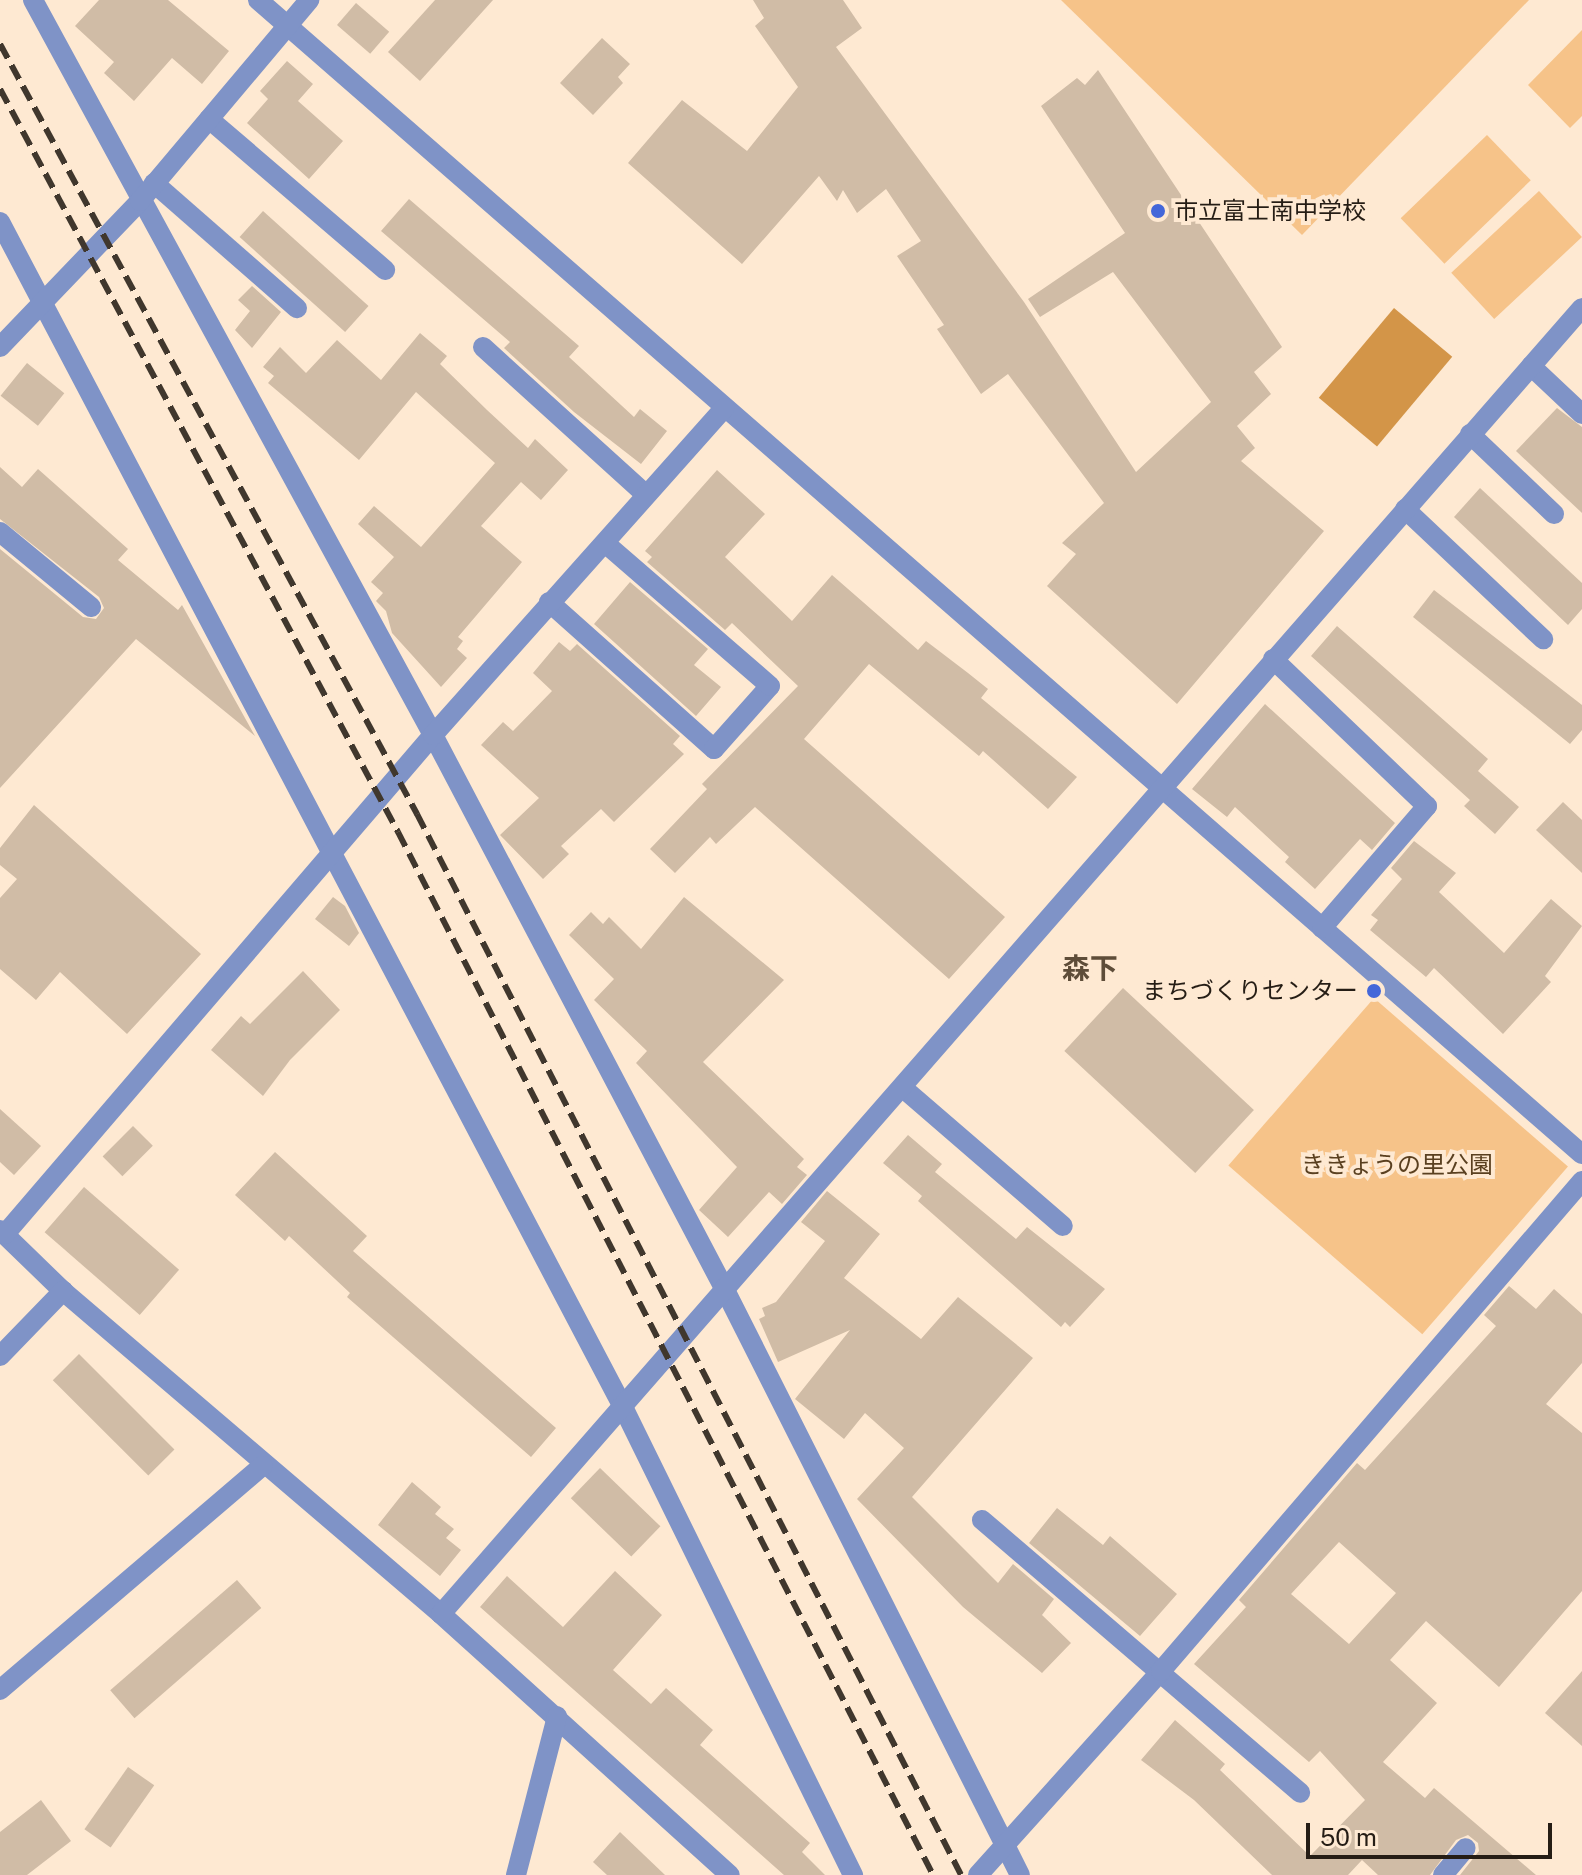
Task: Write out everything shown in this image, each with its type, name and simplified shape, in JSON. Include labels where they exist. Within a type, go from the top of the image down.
[{"type":"street","points":[[33,0],[433,735],[724,1288],[1020,1875]]},
{"type":"street","points":[[258,0],[1582,1154]]},
{"type":"street","points":[[0,347],[140,201],[309,0]]},
{"type":"street","points":[[209,119],[385,270]]},
{"type":"street","points":[[154,183],[297,308]]},
{"type":"street","points":[[0,222],[333,849],[622,1405],[853,1875]]},
{"type":"street","points":[[441,1614],[724,1288],[903,1088],[1160,786],[1582,308]]},
{"type":"street","points":[[483,347],[646,495]]},
{"type":"street","points":[[1531,366],[1582,414]]},
{"type":"street","points":[[724,408],[549,602],[3,1232],[63,1291],[262,1466],[441,1614],[557,1716],[730,1875]]},
{"type":"street","points":[[1470,434],[1554,514]]},
{"type":"street","points":[[1405,509],[1543,639]]},
{"type":"street","points":[[0,532],[91,607]]},
{"type":"street","points":[[549,602],[714,749],[770,686],[605,543]]},
{"type":"street","points":[[1273,659],[1427,806],[1322,928]]},
{"type":"street","points":[[903,1088],[1063,1226]]},
{"type":"street","points":[[978,1875],[1161,1671],[1582,1181]]},
{"type":"street","points":[[0,1356],[63,1291]]},
{"type":"street","points":[[0,1690],[262,1466]]},
{"type":"street","points":[[982,1520],[1300,1793]]},
{"type":"street","points":[[516,1875],[557,1716]]},
{"type":"street","points":[[1443,1875],[1466,1848]]},
{"type":"green space","points":[[1061,0],[1529,0],[1302,235]]},
{"type":"green space","points":[[1582,30],[1582,116],[1570,128],[1528,85]]},
{"type":"green space","points":[[1487,135],[1531,180],[1444,264],[1401,218]]},
{"type":"green space","points":[[1539,191],[1582,237],[1494,319],[1451,273]]},
{"type":"green space","name":"ききょうの里公園","points":[[1374,998],[1568,1167],[1422,1334],[1228,1166]]},
{"type":"shaded area","points":[[1394,308],[1452,357],[1377,446],[1319,398]]},
{"type":"building","points":[[99,0],[168,0],[229,51],[202,84],[172,58],[134,101],[104,73],[114,62],[75,26]]},
{"type":"building","points":[[435,0],[493,0],[420,81],[388,52]]},
{"type":"building","points":[[753,0],[843,0],[862,28],[836,47],[1024,302],[1136,472],[1211,402],[1113,272],[1040,317],[1028,299],[1125,233],[1041,106],[1077,78],[1085,85],[1098,70],[1282,347],[1254,372],[1271,394],[1237,426],[1255,448],[1241,461],[1324,531],[1177,704],[1047,586],[1076,554],[1062,543],[1104,503],[1008,374],[981,394],[937,329],[944,325],[897,256],[921,241],[886,189],[857,213],[843,190],[837,201],[819,176],[742,264],[628,163],[682,100],[747,151],[798,87],[755,26],[764,18]]},
{"type":"building","points":[[356,3],[389,32],[370,54],[337,25]]},
{"type":"building","points":[[602,38],[630,64],[618,77],[623,83],[593,115],[560,83]]},
{"type":"building","points":[[287,61],[313,84],[298,101],[343,141],[309,179],[247,123],[268,99],[260,91]]},
{"type":"building","points":[[409,199],[579,346],[569,357],[634,417],[640,409],[667,431],[641,464],[574,412],[504,348],[510,342],[381,231]]},
{"type":"building","points":[[263,211],[369,306],[345,332],[240,237]]},
{"type":"building","points":[[252,286],[281,312],[252,348],[235,330],[250,311],[238,300]]},
{"type":"building","points":[[420,333],[447,356],[440,364],[528,448],[535,439],[568,470],[541,500],[521,482],[481,526],[522,562],[458,637],[463,641],[457,649],[467,658],[441,687],[392,633],[386,611],[376,601],[383,593],[371,582],[394,557],[358,524],[374,506],[421,547],[495,463],[416,392],[359,460],[268,383],[274,376],[263,367],[280,347],[306,373],[337,340],[381,380]]},
{"type":"building","points":[[27,363],[64,393],[38,426],[1,396]]},
{"type":"building","points":[[1557,408],[1582,427],[1582,513],[1516,451]]},
{"type":"building","points":[[0,467],[22,487],[38,469],[128,549],[118,560],[178,610],[182,605],[255,736],[136,639],[0,788],[0,549],[83,617],[96,619],[104,608],[99,597],[0,519]]},
{"type":"building","points":[[717,470],[765,514],[725,557],[792,621],[832,575],[918,650],[926,641],[988,689],[981,698],[1077,777],[1048,809],[983,751],[979,756],[869,664],[804,739],[1005,917],[949,979],[755,807],[716,844],[710,837],[675,873],[650,849],[707,789],[702,784],[798,686],[732,623],[725,630],[647,562],[652,557],[645,551]]},
{"type":"building","points":[[1480,488],[1582,583],[1582,609],[1568,625],[1454,517]]},
{"type":"building","points":[[630,582],[708,649],[694,665],[721,687],[696,716],[594,624]]},
{"type":"building","points":[[1434,590],[1582,705],[1582,730],[1570,744],[1413,617]]},
{"type":"building","points":[[1337,626],[1488,759],[1478,771],[1519,807],[1495,834],[1464,806],[1470,800],[1311,656]]},
{"type":"building","points":[[559,642],[570,651],[577,644],[680,736],[673,744],[684,754],[614,822],[601,809],[561,846],[569,854],[543,879],[500,835],[539,798],[481,745],[503,722],[513,731],[552,691],[533,673]]},
{"type":"building","points":[[1265,704],[1395,823],[1372,850],[1360,839],[1315,889],[1285,862],[1289,857],[1235,807],[1227,817],[1192,789]]},
{"type":"building","points":[[1563,802],[1582,820],[1582,873],[1536,830]]},
{"type":"building","points":[[34,805],[201,954],[127,1034],[60,972],[36,1000],[0,969],[0,898],[17,879],[0,865],[0,848]]},
{"type":"building","points":[[1414,841],[1456,873],[1439,892],[1504,953],[1551,899],[1582,926],[1545,976],[1551,982],[1503,1034],[1434,968],[1426,977],[1370,930],[1378,920],[1371,915],[1402,879],[1391,868]]},
{"type":"building","points":[[333,897],[345,906],[359,933],[349,946],[315,919]]},
{"type":"building","points":[[684,897],[784,980],[703,1062],[804,1159],[797,1167],[807,1175],[782,1204],[769,1192],[728,1237],[699,1210],[737,1167],[636,1063],[647,1051],[594,1000],[614,979],[569,935],[591,912],[603,924],[609,917],[641,949]]},
{"type":"building","points":[[303,971],[340,1010],[290,1060],[263,1096],[211,1050],[241,1016],[250,1024]]},
{"type":"building","points":[[1123,988],[1254,1110],[1195,1173],[1064,1051]]},
{"type":"building","points":[[0,1109],[41,1146],[14,1175],[0,1162]]},
{"type":"building","points":[[133,1126],[153,1146],[122,1176],[103,1156]]},
{"type":"building","points":[[908,1135],[942,1164],[935,1172],[1016,1239],[1027,1227],[1105,1289],[1070,1327],[1065,1322],[1061,1327],[918,1201],[922,1196],[883,1163]]},
{"type":"building","points":[[275,1152],[367,1236],[353,1251],[556,1428],[531,1457],[347,1297],[350,1293],[289,1236],[285,1241],[235,1195]]},
{"type":"building","points":[[84,1187],[179,1270],[140,1315],[45,1232]]},
{"type":"building","points":[[827,1191],[880,1234],[844,1278],[921,1339],[958,1297],[1033,1358],[912,1497],[998,1583],[1013,1564],[1054,1599],[1042,1615],[1071,1643],[1042,1673],[963,1607],[857,1499],[904,1448],[865,1413],[844,1439],[795,1399],[850,1330],[778,1362],[759,1319],[765,1316],[762,1308],[776,1302],[825,1241],[801,1222]]},
{"type":"building","points":[[1509,1286],[1536,1309],[1554,1289],[1582,1314],[1582,1363],[1546,1404],[1582,1433],[1582,1591],[1499,1687],[1426,1621],[1390,1660],[1437,1703],[1383,1762],[1425,1798],[1434,1788],[1536,1875],[1460,1875],[1479,1851],[1478,1843],[1468,1835],[1456,1840],[1430,1875],[1378,1875],[1362,1860],[1348,1875],[1272,1875],[1194,1800],[1141,1760],[1175,1720],[1225,1764],[1220,1770],[1310,1856],[1365,1800],[1320,1751],[1309,1762],[1194,1664],[1246,1607],[1239,1600],[1357,1463],[1365,1470],[1496,1326],[1484,1315]],"holes":[[[1339,1542],[1396,1593],[1349,1644],[1291,1594]]]},
{"type":"building","points":[[79,1354],[174,1449],[148,1476],[53,1380]]},
{"type":"building","points":[[600,1468],[660,1526],[631,1557],[571,1498]]},
{"type":"building","points":[[412,1482],[441,1507],[435,1514],[454,1529],[446,1538],[461,1550],[440,1576],[378,1525]]},
{"type":"building","points":[[1057,1508],[1103,1545],[1110,1536],[1177,1594],[1140,1636],[1029,1543]]},
{"type":"building","points":[[615,1571],[662,1615],[613,1670],[651,1704],[666,1688],[713,1730],[700,1745],[810,1843],[802,1852],[825,1875],[784,1875],[480,1607],[507,1576],[563,1627]]},
{"type":"building","points":[[237,1580],[261,1608],[134,1718],[110,1690]]},
{"type":"building","points":[[1582,1671],[1582,1746],[1545,1713]]},
{"type":"building","points":[[128,1767],[154,1785],[111,1848],[84,1829]]},
{"type":"building","points":[[41,1800],[71,1841],[27,1875],[0,1875],[0,1832]]},
{"type":"building","points":[[620,1832],[665,1875],[607,1875],[593,1862]]},
{"type":"railway","points":[[0,44],[417,814],[961,1875]]},
{"type":"railway","points":[[0,89],[398,832],[933,1875]]},
{"type":"place","name":"市立富士南中学校","points":[[1158,211]]},
{"type":"place","name":"まちづくりセンター","points":[[1374,991]]},
{"type":"district","name":"森下","points":[[1090,968]]}]
